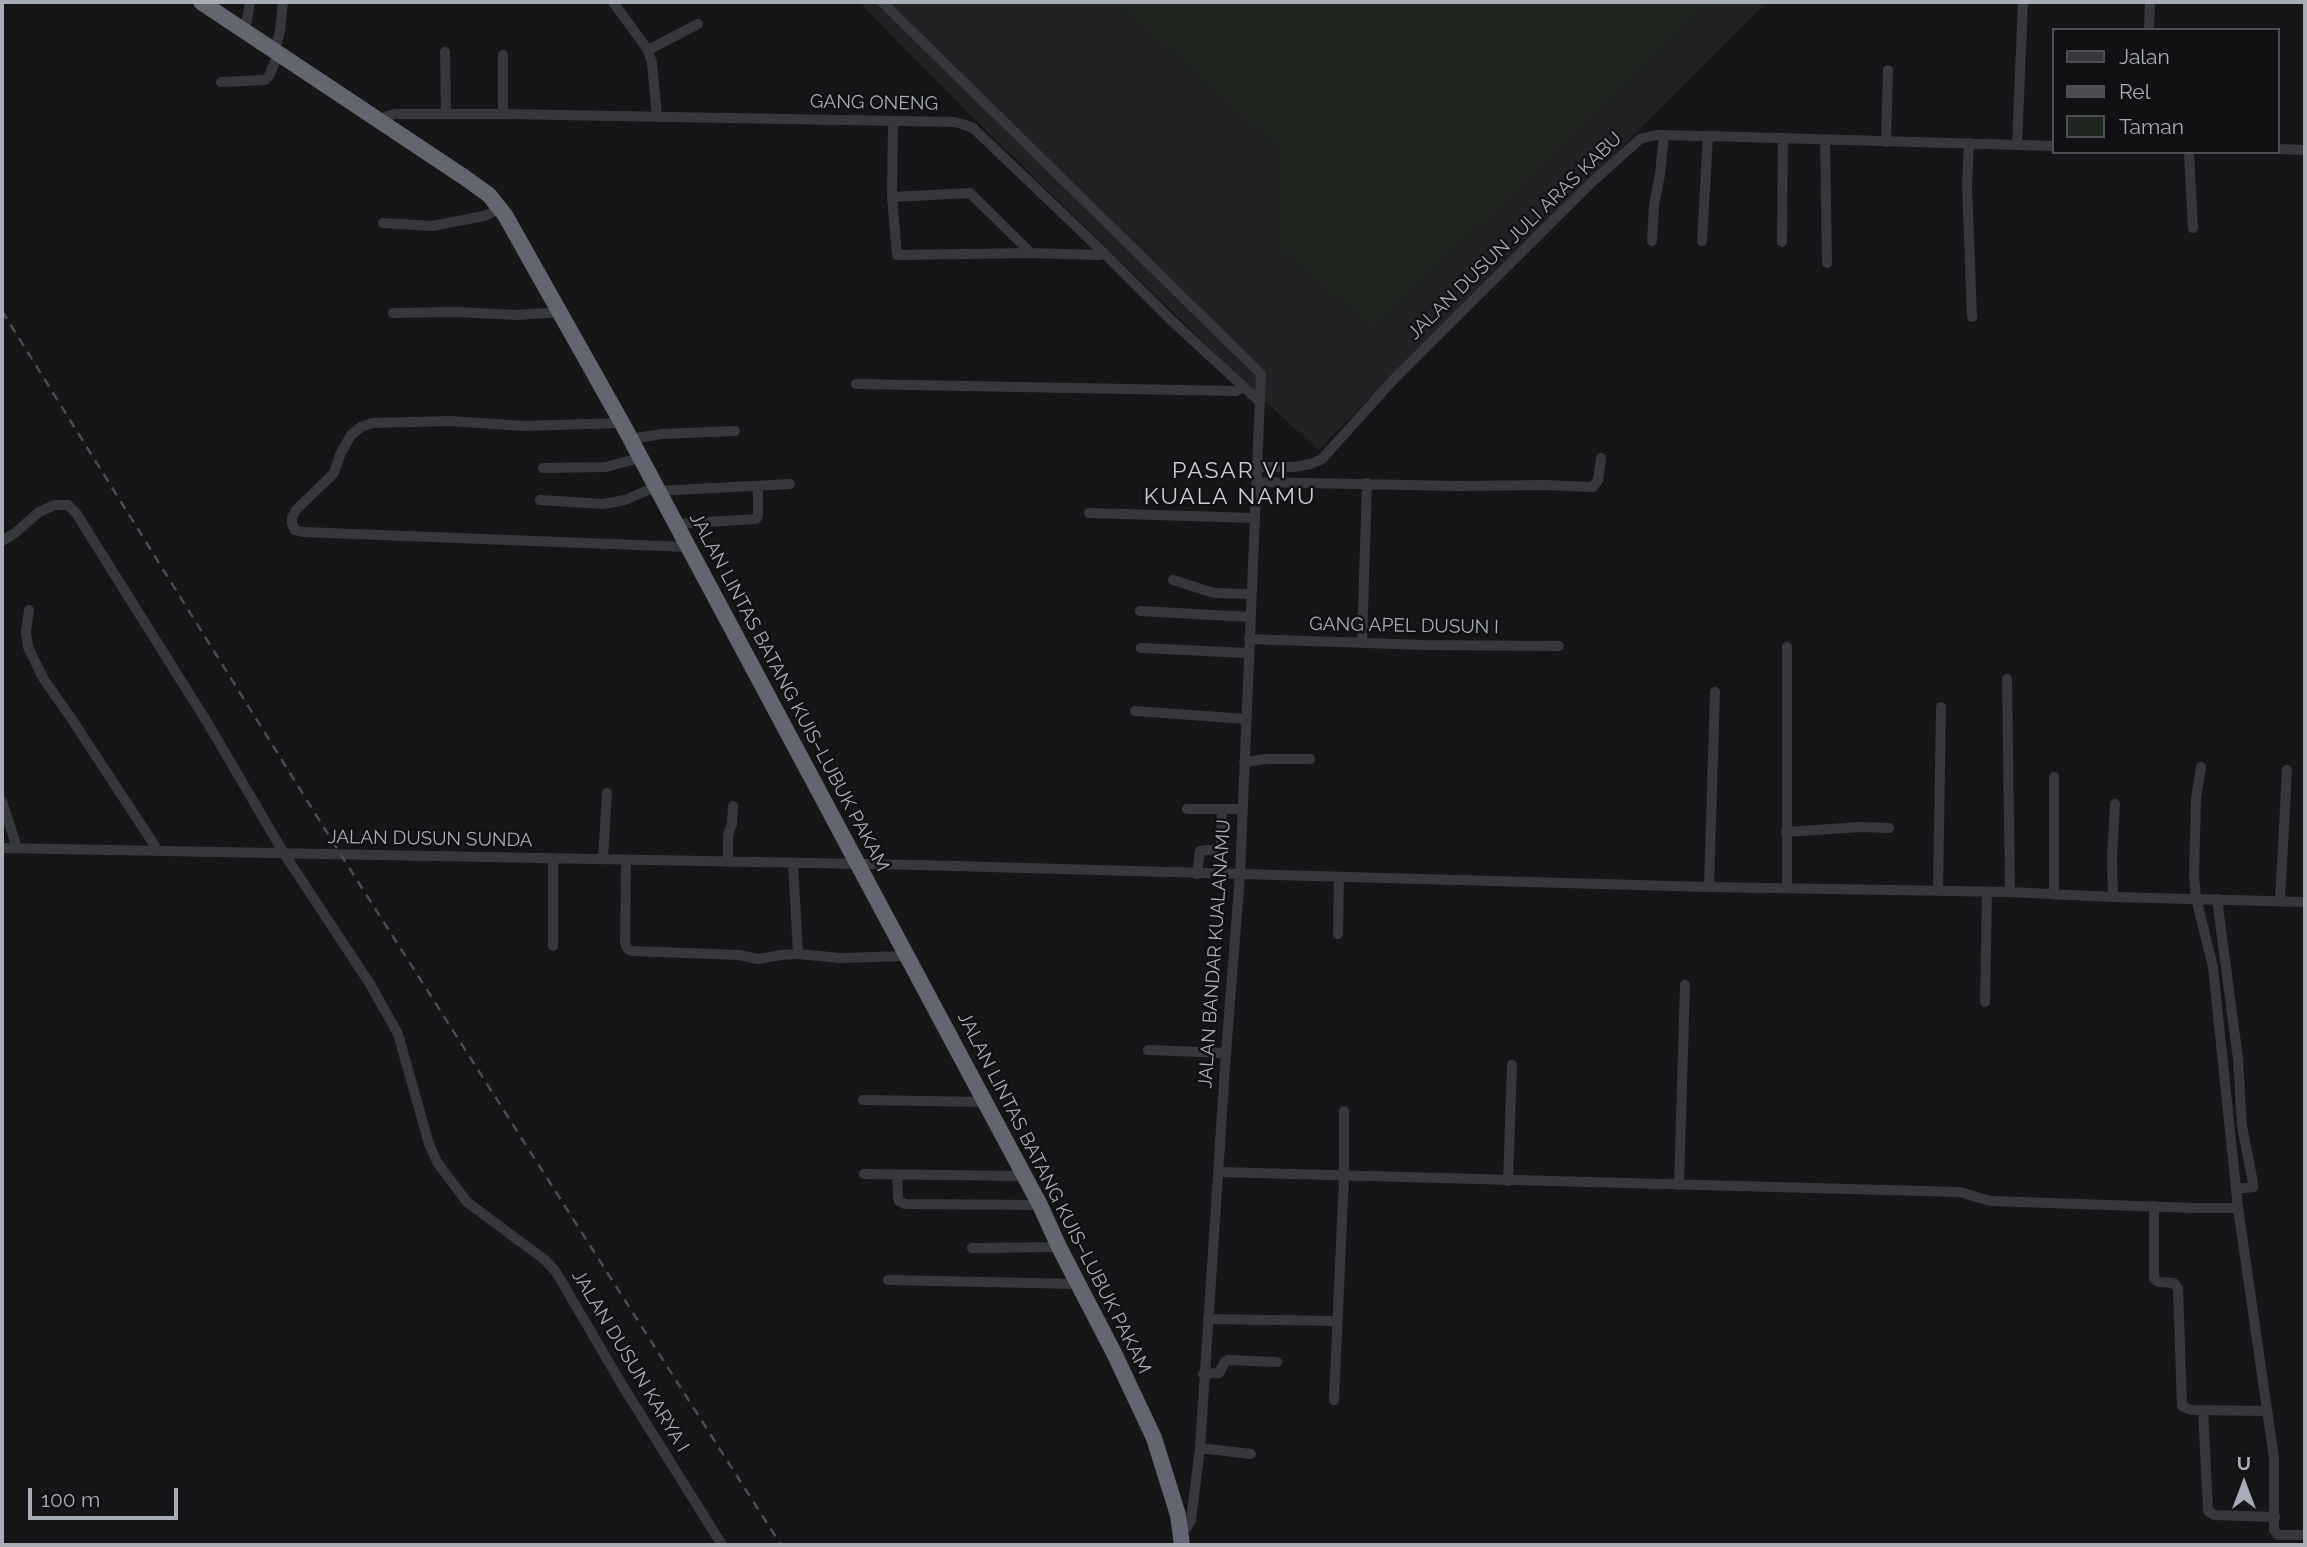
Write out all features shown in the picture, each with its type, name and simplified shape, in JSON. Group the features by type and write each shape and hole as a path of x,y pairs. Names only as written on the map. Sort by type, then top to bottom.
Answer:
{"highway":[{"name":"JALAN LINTAS BATANG KUIS–LUBUK PAKAM","path":"201,2 489,195 525,246 1040,1205 1149,1426 1169,1484 1182,1538"}],"street":[{"path":"246,32 250,2"},
{"path":"221,82 265,80 269,76 277,51 284,2"},
{"path":"614,2 648,50 652,63 657,117"},
{"name":"JALAN BANDAR KUALANAMU","path":"881,2 1261,374 1240,875 1203,1374 1200,1448 1191,1520 1182,1538"},
{"path":"2017,145 2024,2"},
{"path":"2149,28 2150,2"},
{"path":"648,50 698,24"},
{"path":"444,52 446,114"},
{"path":"503,55 503,114"},
{"path":"1886,142 1888,70"},
{"name":"GANG ONENG","path":"380,121 396,114 503,114 955,122 973,128 1172,321 1259,401"},
{"path":"893,121 892,197 897,255 1104,253"},
{"path":"1652,241 1664,135"},
{"name":"JALAN DUSUN JULI ARAS KABU","path":"1257,467 1293,467 1322,459 1395,378 1599,176 1640,139 1664,135 2052,146"},
{"path":"1702,242 1708,136"},
{"path":"1782,242 1783,138"},
{"path":"1825,140 1828,263"},
{"path":"1969,143 1967,186 1972,317"},
{"path":"2279,149 2305,150"},
{"path":"2189,154 2193,228"},
{"path":"892,197 970,193 1031,253"},
{"path":"383,223 432,226 484,216 500,209"},
{"path":"393,313 516,315 561,312"},
{"path":"856,384 1236,391 1243,387"},
{"path":"622,423 524,426 450,421 372,423 351,435 334,473 296,510 292,524 295,530 303,532 688,547"},
{"path":"629,439 662,434 734,431"},
{"path":"543,468 606,467 640,458"},
{"path":"1256,482 1593,487 1598,480 1601,458"},
{"path":"1292,482 1293,467"},
{"path":"1362,643 1367,483"},
{"path":"540,500 603,504 625,500 656,489 790,484"},
{"path":"676,524 756,519 758,486"},
{"name":"JALAN DUSUN KARYA I","path":"2,541 38,512 68,505 76,513 207,722 285,855 370,984 398,1034 429,1144 437,1162 467,1202 545,1260 556,1272 624,1388 722,1545"},
{"path":"1089,513 1255,518"},
{"path":"1172,580 1214,593 1251,594"},
{"path":"29,610 26,632 28,647 43,678 157,849"},
{"path":"1139,611 1250,617"},
{"name":"GANG APEL DUSUN I","path":"1249,639 1559,646"},
{"path":"1787,646 1787,888"},
{"path":"1140,648 1248,653"},
{"path":"2007,678 2010,892"},
{"path":"1709,887 1715,692"},
{"path":"1938,891 1941,707"},
{"path":"1135,711 1246,719"},
{"path":"1244,762 1310,759"},
{"path":"2201,767 2194,837 2196,898 2213,967 2241,1189 2238,1208 2274,1458 2274,1530 2278,1535 2305,1535"},
{"path":"2280,902 2287,770"},
{"path":"2054,777 2054,895"},
{"path":"603,859 607,793"},
{"path":"2,801 17,848"},
{"path":"2113,897 2112,838 2115,804"},
{"path":"727,862 733,806"},
{"path":"1187,809 1243,809"},
{"path":"1197,874 1200,851 1221,847 1222,809"},
{"path":"1786,832 1860,827 1889,828"},
{"path":"1222,832 1242,832"},
{"name":"JALAN DUSUN SUNDA","path":"2,848 603,859 2010,892 2305,902"},
{"path":"553,858 553,946"},
{"path":"626,860 625,943 628,950 739,955 758,959 798,954 840,958 906,956"},
{"path":"793,864 798,954"},
{"path":"1338,934 1339,877"},
{"path":"1985,1002 1987,892"},
{"path":"2217,899 2237,1046 2242,1126 2253,1183 2253,1187 2241,1189"},
{"path":"1679,1185 1685,985"},
{"path":"1148,1050 1226,1053"},
{"path":"1508,1181 1512,1065"},
{"path":"863,1100 986,1102"},
{"path":"1334,1400 1344,1176 1344,1111"},
{"path":"1219,1172 1960,1192 1990,1201 2238,1208"},
{"path":"864,1174 1024,1176"},
{"path":"897,1175 899,1201 905,1203 1040,1205"},
{"path":"2154,1206 2154,1279 2174,1283 2178,1289 2182,1406 2185,1409 2266,1411"},
{"path":"972,1248 1059,1247"},
{"path":"888,1280 1079,1284"},
{"path":"1208,1319 1337,1321"},
{"path":"1203,1374 1219,1373 1228,1360 1277,1362"},
{"path":"2203,1410 2208,1511 2214,1515 2275,1517"},
{"path":"1200,1448 1251,1454"}],"shaded area":[{"path":"859,2 1767,2 1318,450 968,113"}],"green space":[{"path":"1118,2 1706,2 1374,328 1278,247 1279,149"}],"railway":[{"path":"2,311 341,855 781,1545"}],"district":[{"name":"PASAR VI KUALA NAMU","path":"1230,484"}]}
